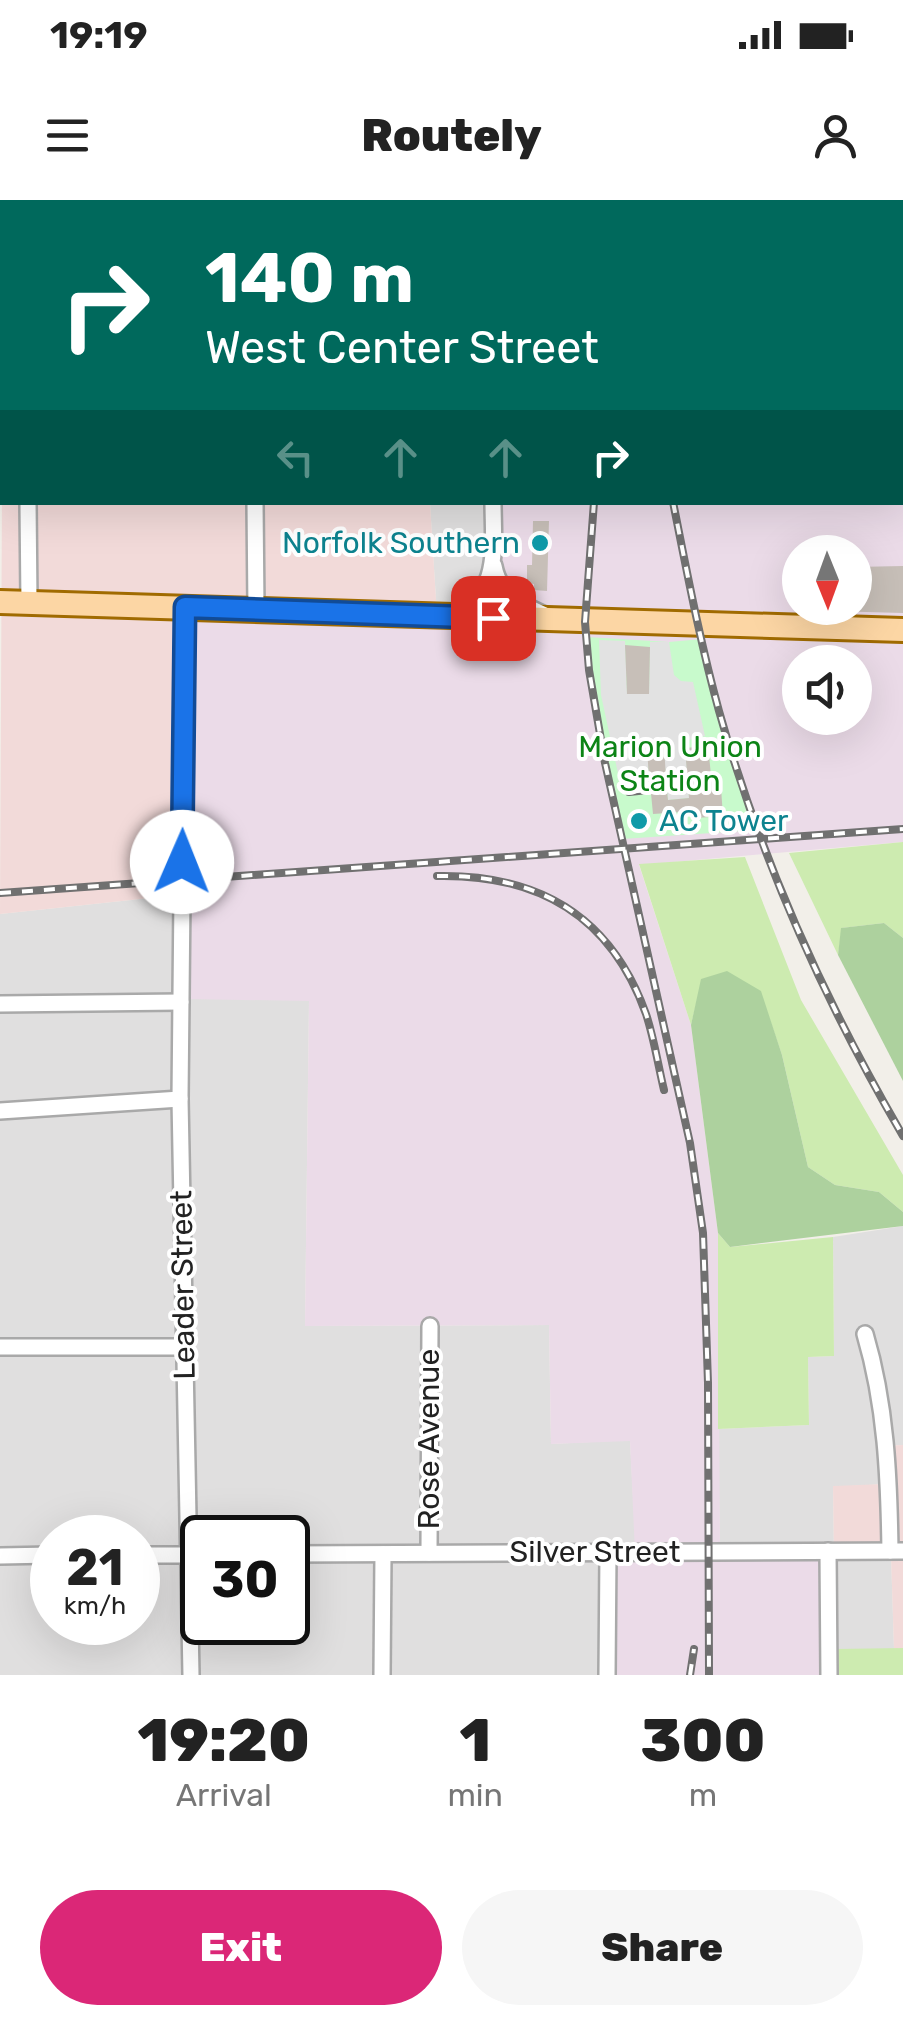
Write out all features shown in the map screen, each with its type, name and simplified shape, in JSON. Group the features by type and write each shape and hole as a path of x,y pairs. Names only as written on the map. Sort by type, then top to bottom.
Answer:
{"main road":[{"path":"0,602 903,630"}],"street":[{"path":"28,505 29,602"},
{"path":"255,505 256,610"},
{"path":"437,616 457,611 482,594 490,580 493,505"},
{"path":"493,562 502,588 514,599 560,622"},
{"path":"182,862 185,607"},
{"name":"Leader Street","path":"182,895 184,1347 194,1515"},
{"path":"0,1004 181,1002"},
{"path":"0,1111 180,1098"},
{"name":"Rose Avenue","path":"429,1553 430,1326"},
{"path":"865,1334 880,1396 896,1551"},
{"path":"0,1347 184,1347"},
{"path":"828,1551 828,1675"},
{"name":"Silver Street","path":"310,1554 896,1551"},
{"path":"607,1675 608,1552"},
{"path":"382,1675 383,1554"},
{"path":"0,1556 30,1555"},
{"name":"Leader Street","path":"192,1675 193,1645"}],"shaded area":[{"path":"2,505 430,505 437,616 187,894 0,914"},
{"path":"430,505 494,505 493,618 437,616"},
{"path":"494,505 903,505 903,842 639,865 691,1025 718,1233 720,1552 821,1554 836,1675 600,1675 600,1556 635,1553 630,1441 551,1444 549,1325 305,1326 309,1001 187,999 185,607 493,618"},
{"path":"599,640 625,641 627,694 649,694 650,642 669,642 674,675 681,681 693,682 705,736 685,741 689,798 668,800 663,745 647,747 649,776 619,778 601,695"},
{"path":"187,894 309,1001 305,1326 549,1325 551,1444 630,1440 636,1553 600,1675 0,1675 0,914"},
{"path":"903,1226 903,1445 884,1446 886,1484 833,1487 834,1554 891,1554 894,1649 827,1649 720,1552 718,1429 809,1425 808,1357 834,1356 833,1237"},
{"path":"903,1445 903,1648 894,1649 891,1555 834,1555 833,1486 885,1484 884,1446"}],"green space":[{"name":"Marion Union Station","path":"587,637 669,642 702,639 719,711 757,830 622,839 595,710"},
{"path":"903,842 903,938 884,923 842,928 838,955 789,853"},
{"path":"745,857 801,1000 903,1175 903,1212 879,1192 835,1185 808,1167 782,1055 760,991 702,979 691,1025 639,864"},
{"path":"884,923 903,938 903,1081 838,955 841,928"},
{"path":"727,971 761,991 782,1055 808,1167 835,1185 879,1192 903,1212 903,1226 730,1247 718,1233 691,1025 701,979"},
{"path":"718,1233 730,1247 833,1237 834,1356 808,1357 809,1425 718,1429"},
{"path":"903,1648 903,1675 836,1675 835,1649"}],"building":[{"name":"Norfolk Southern","path":"533,521 549,521 547,591 534,590 534,584 527,583 527,565 532,565"},
{"path":"903,566 903,613 872,612 872,567"},
{"path":"625,645 650,647 649,694 627,694"},
{"name":"Marion Union Station","path":"664,745 666,778 649,779 647,746"},
{"name":"Marion Union Station","path":"708,746 711,775 720,774 723,816 696,818 696,811 653,814 650,783 666,782 668,800 689,798 685,748"}],"tunnel":[{"path":"182,862 182,895"}],"railway":[{"path":"594,505 585,622 589,670 605,763 690,1143 703,1233 709,1675"},
{"path":"674,505 712,685 754,821 822,982 903,1136"},
{"path":"629,792 648,790"},
{"path":"0,893 903,829"},
{"path":"437,876 474,877 539,893 591,927 613,951 631,980 649,1023 664,1090"},
{"path":"690,1675 694,1649"}],"place":[{"name":"Norfolk Southern","path":"540,543"},
{"name":"AC Tower","path":"639,821"}],"route":[{"path":"182,862 185,607 493,618"}]}
